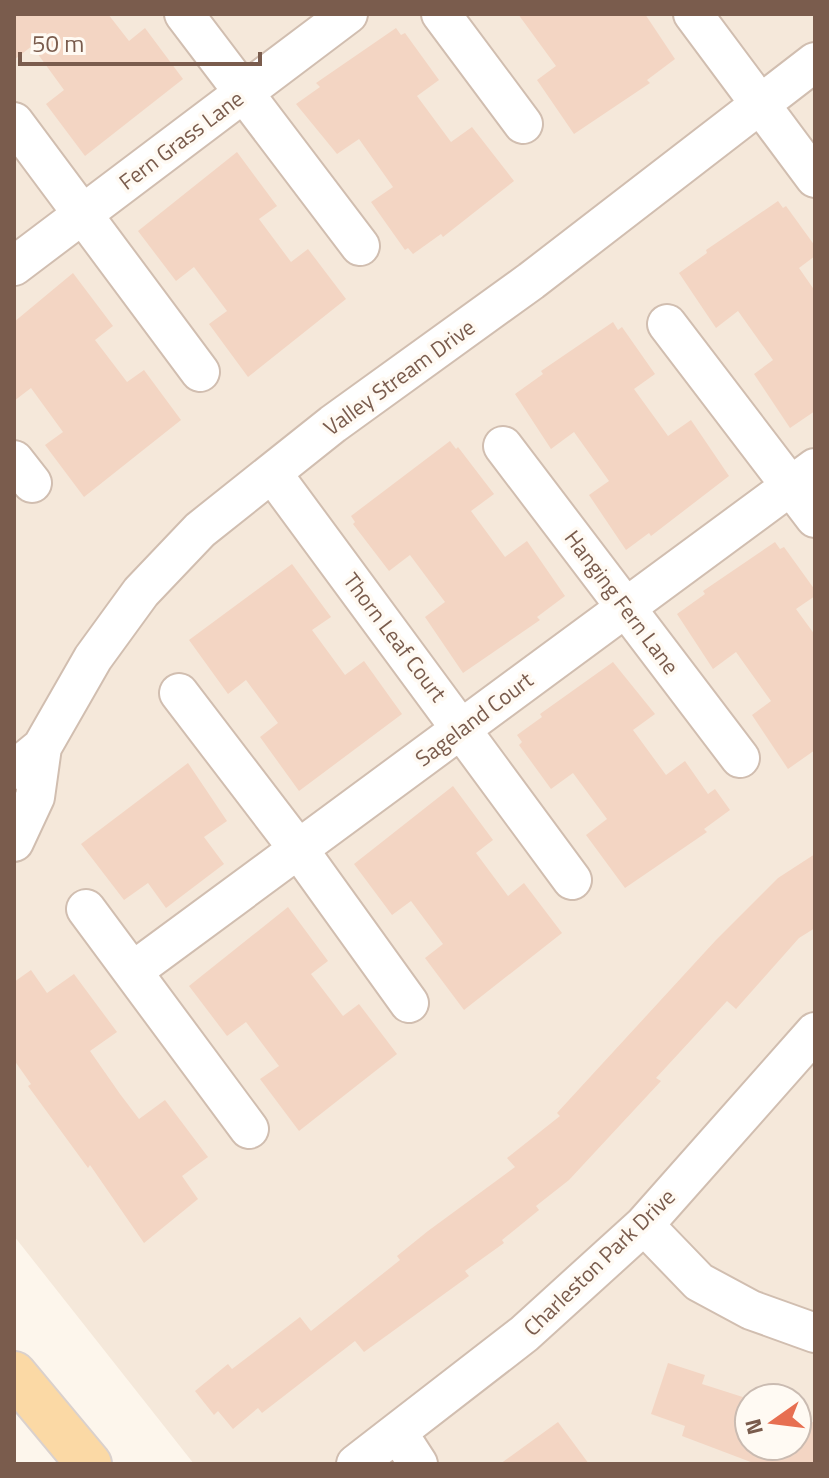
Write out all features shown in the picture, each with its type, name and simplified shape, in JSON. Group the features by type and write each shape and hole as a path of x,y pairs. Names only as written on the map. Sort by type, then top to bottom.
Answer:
{"main road":[{"path":"14,1374 89,1464"}],"street":[{"path":"184,14 360,246"},
{"name":"Fern Grass Lane","path":"14,266 348,14"},
{"path":"441,14 523,124"},
{"path":"693,14 815,178"},
{"name":"Valley Stream Drive","path":"14,842 35,797 23,750 141,592 200,530 815,62"},
{"path":"14,122 200,372"},
{"path":"667,324 803,477 815,518"},
{"name":"Hanging Fern Lane","path":"503,446 740,758"},
{"name":"Thorn Leaf Court","path":"272,473 572,880"},
{"name":"Sageland Court","path":"133,971 803,477"},
{"path":"179,693 299,850 409,1003"},
{"path":"86,909 249,1129"},
{"name":"Charleston Park Drive","path":"356,1464 524,1334 644,1225 815,1032"},
{"path":"644,1225 699,1282 751,1310 815,1333"},
{"path":"398,1433 418,1464"}],"shaded area":[{"path":"14,14 815,14 815,1464 194,1464 14,1236"}],"building":[{"path":"14,14 108,14 129,41 145,28 183,79 85,156 46,104 64,90 32,46 14,60"},
{"path":"518,14 645,14 675,59 647,80 650,83 574,134 537,80 556,66"},
{"path":"396,28 401,35 405,33 439,80 417,96 451,142 472,127 514,181 443,237 441,234 413,254 408,248 405,250 371,202 393,187 359,139 337,154 296,104 320,87 316,83"},
{"path":"237,152 277,206 259,219 291,262 308,249 346,299 248,377 209,324 227,311 194,267 176,281 138,231"},
{"path":"778,201 783,208 786,206 815,246 815,256 799,268 815,291 815,411 790,428 754,374 773,360 738,311 716,328 679,273 707,253 706,250"},
{"path":"73,273 113,326 95,340 127,382 144,370 181,420 84,497 45,445 63,432 31,388 14,401 14,322"},
{"path":"613,322 618,330 622,327 655,374 634,389 668,436 691,420 729,476 651,536 649,533 626,550 589,495 609,481 574,432 551,449 515,394 543,374 541,371"},
{"path":"450,441 494,494 471,511 505,557 527,541 565,596 537,617 540,620 463,673 425,617 445,602 410,555 389,571 353,524 355,522 351,516"},
{"path":"775,542 780,549 784,547 815,590 815,596 796,609 815,635 815,750 788,769 752,715 771,701 736,652 713,669 677,614 705,594 703,591"},
{"path":"292,564 331,617 312,630 345,675 364,661 402,714 299,791 260,737 278,723 246,680 228,694 189,640"},
{"path":"613,662 655,714 633,730 666,775 685,761 708,794 715,789 730,810 704,829 707,832 625,888 586,835 607,819 573,773 551,789 519,745 522,742 517,735 542,717 540,714"},
{"path":"188,763 227,821 204,837 224,864 166,908 148,883 124,900 81,844"},
{"path":"453,786 493,840 476,853 508,896 524,883 562,933 464,1010 425,958 443,944 411,901 392,915 354,864"},
{"path":"815,854 815,928 799,938 736,1009 727,1001 656,1078 661,1081 569,1180 536,1206 539,1210 502,1240 504,1243 465,1271 469,1276 364,1352 355,1341 262,1413 258,1408 233,1429 218,1411 214,1415 195,1391 228,1364 232,1369 300,1317 311,1331 400,1260 397,1256 428,1231 515,1167 507,1158 560,1116 557,1113 716,940 778,878"},
{"path":"288,907 328,961 311,974 343,1016 359,1004 397,1054 299,1131 260,1079 279,1066 246,1022 227,1036 189,986"},
{"path":"31,970 47,993 74,974 117,1032 90,1051 120,1094 139,1119 165,1100 208,1157 182,1176 198,1199 144,1243 90,1165 88,1168 28,1086 31,1084 14,1060 14,982"},
{"path":"668,1363 705,1375 702,1384 733,1394 733,1455 682,1436 685,1426 651,1414"},
{"path":"558,1422 589,1464 500,1464"},
{"path":"815,1423 815,1464 751,1462 813,1462"}]}
